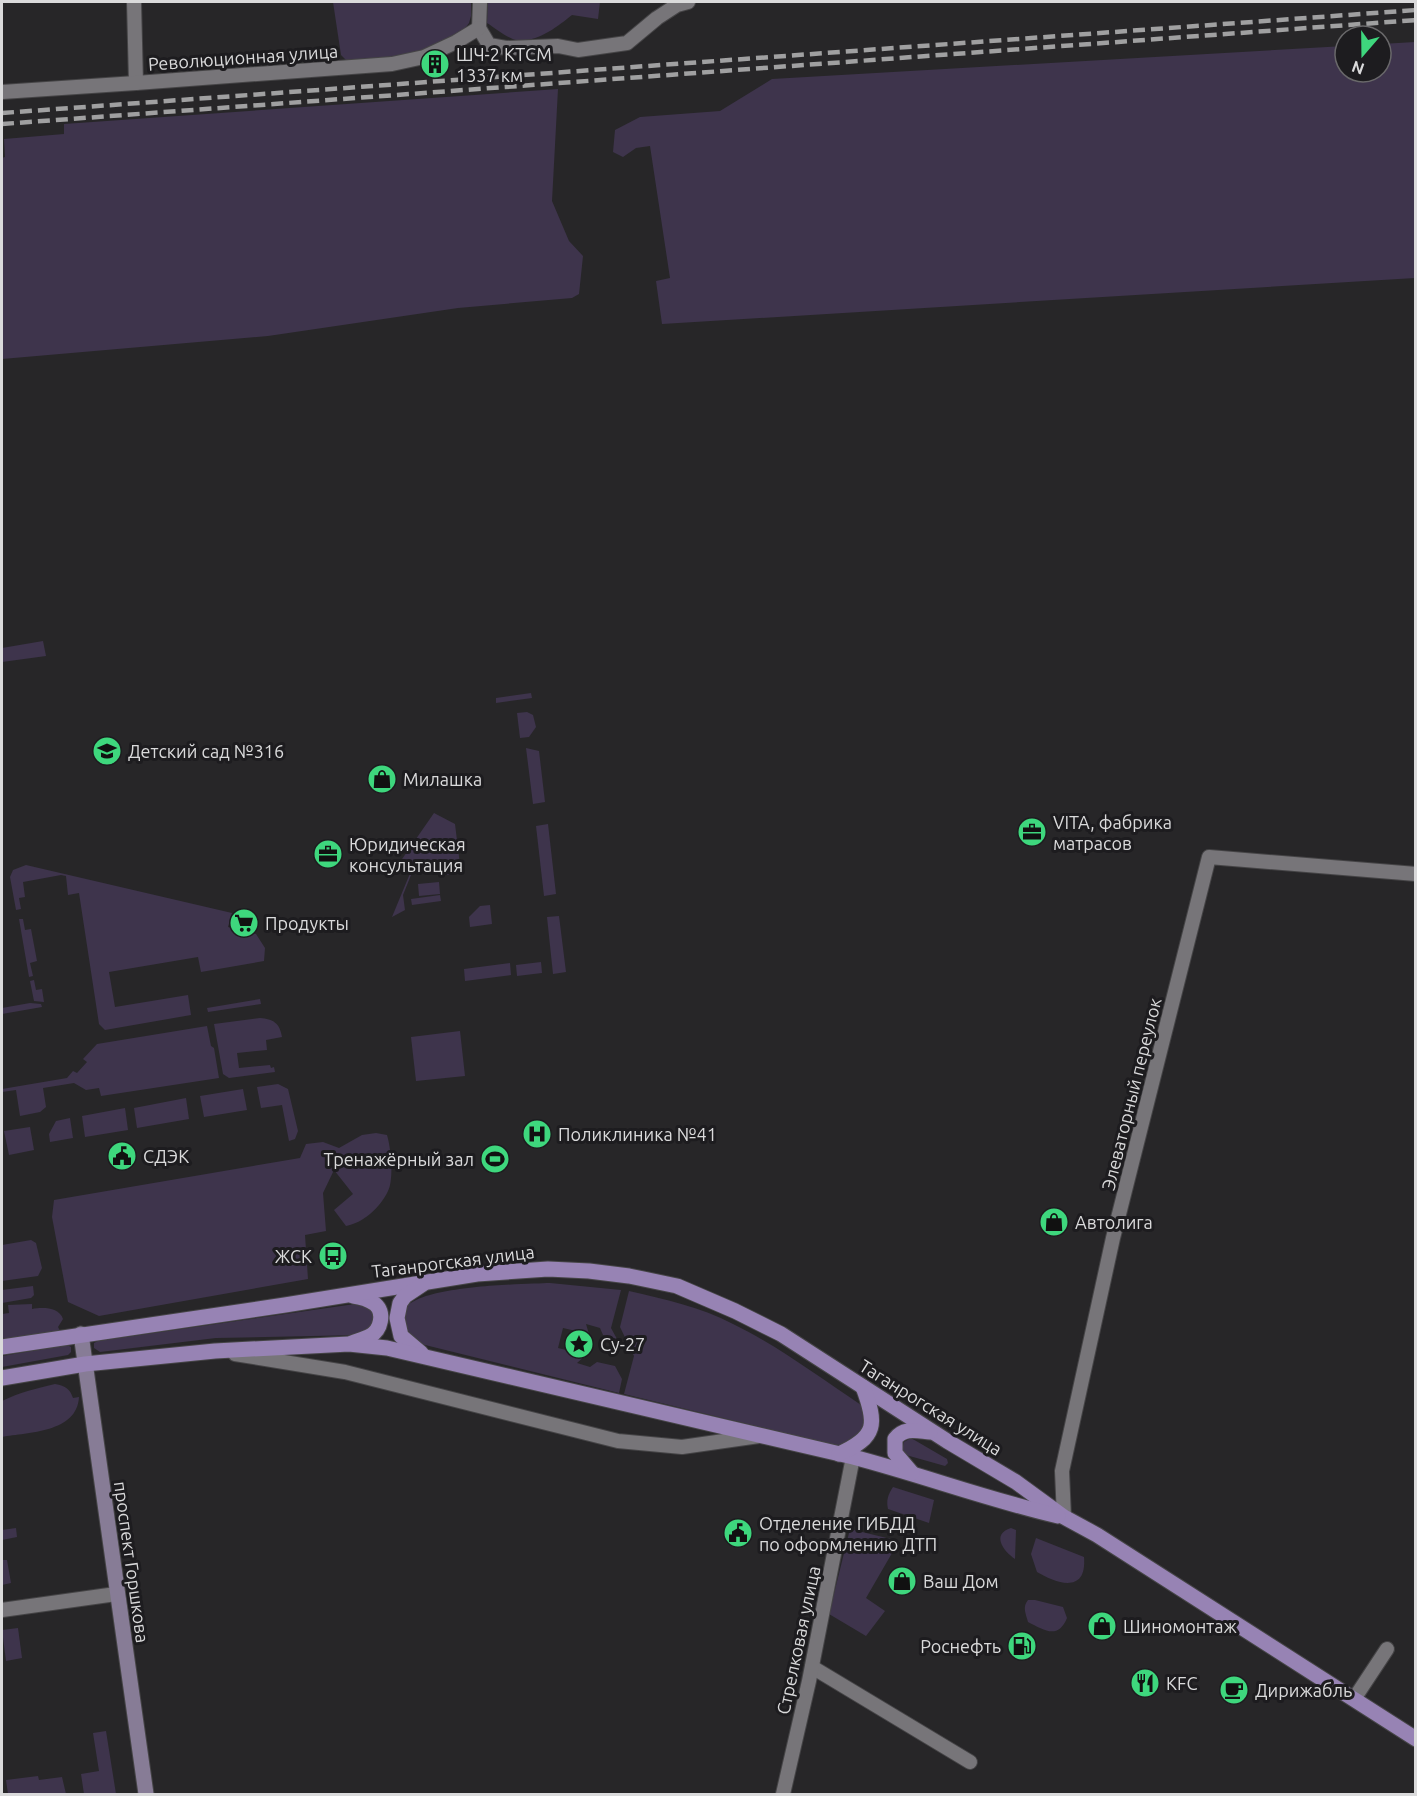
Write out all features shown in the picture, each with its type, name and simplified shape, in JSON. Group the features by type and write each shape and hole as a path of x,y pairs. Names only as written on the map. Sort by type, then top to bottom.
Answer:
{"main road":[{"name":"Таганрогская улица","path":"2,1347 477,1274 548,1269 589,1271 677,1286 781,1334 933,1432 1016,1482 1064,1517 1097,1535 1416,1739"},
{"path":"425,1282 405,1296 400,1303 397,1318 401,1336 425,1357"},
{"path":"346,1295 372,1302 381,1315 375,1332 349,1344"},
{"name":"Таганрогская улица","path":"2,1378 86,1364 215,1351 349,1344 387,1348 846,1455 1009,1504 1064,1517"},
{"path":"846,1455 857,1446 869,1430 872,1418 871,1407 863,1387"},
{"path":"912,1473 895,1454 895,1438 899,1433 909,1430 933,1432"}],"street":[{"path":"134,2 136,84"},
{"path":"480,2 479,28 489,45 506,48 558,46 578,50 627,43 657,18 677,5 688,2"},
{"name":"Революционная улица","path":"2,92 136,84 392,63 423,57 456,42 479,28"},
{"name":"Элеваторный переулок","path":"1064,1517 1062,1471 1113,1238 1209,857 1416,874"},
{"name":"проспект Горшкова","path":"81,1334 146,1794"},
{"path":"215,1351 345,1372 618,1441 681,1447 763,1436"},
{"name":"Стрелковая улица","path":"783,1794 812,1667 846,1455"},
{"path":"2,1610 116,1594"},
{"path":"1354,1699 1387,1648"},
{"path":"812,1667 970,1762"}],"shaded area":[{"path":"333,2 471,2 471,16 462,32 424,57 349,63 341,55"},
{"path":"488,2 600,2 598,19 572,15 539,37 516,40 487,23"},
{"path":"1415,42 1415,278 662,324 656,281 670,278 650,146 636,148 623,157 613,152 615,130 640,117 720,111 772,79 1333,47 1333,84 1393,84 1393,43"},
{"path":"558,89 552,201 569,241 583,256 579,294 572,298 458,308 268,336 2,359 2,158 5,157 4,139 64,134 64,124"},
{"path":"43,641 46,656 2,662 2,648"},
{"path":"531,693 532,698 496,703 496,698"},
{"path":"527,712 533,715 536,727 529,737 520,738 517,713"},
{"path":"526,748 539,751 545,802 533,804"},
{"path":"434,813 455,824 461,873 447,875 441,870 438,874 415,859 425,867 413,870 403,895 405,910 392,917 411,871 400,862"},
{"path":"548,824 556,894 544,896 536,826"},
{"path":"26,865 232,913 228,927 256,934 265,948 264,961 201,972 198,957 109,972 115,1007 188,995 191,1015 105,1030 99,1024 79,893 68,895 66,876 61,875 23,882 25,897 19,898 21,909 16,910 10,877 13,870"},
{"path":"439,882 440,894 419,896 418,884"},
{"path":"440,895 441,901 412,905 411,899"},
{"path":"490,905 492,924 470,927 469,917 480,906"},
{"path":"559,916 566,972 553,974 547,917"},
{"path":"19,919 23,919 25,930 31,929 37,961 30,963 33,976 29,977"},
{"path":"541,962 542,973 517,976 516,965"},
{"path":"510,963 511,975 465,981 464,969"},
{"path":"34,980 36,990 42,989 44,1002 34,1001 30,981"},
{"path":"260,999 261,1004 208,1012 207,1008"},
{"path":"30,1003 41,1004 42,1007 2,1014 2,1008"},
{"path":"260,1018 269,1019 275,1023 280,1028 282,1037 266,1040 267,1050 237,1053 239,1068 270,1065 271,1068 274,1067 275,1072 229,1078 223,1074 214,1024"},
{"path":"207,1026 211,1046 214,1048 219,1078 101,1096 99,1088 86,1090 74,1083 43,1088 46,1107 40,1112 20,1116 16,1090 2,1092 2,1089 67,1078 73,1071 77,1073 87,1062 83,1059 97,1044"},
{"path":"460,1031 465,1076 416,1081 411,1037"},
{"path":"278,1084 288,1089 298,1131 295,1139 289,1141 282,1105 261,1108 257,1087"},
{"path":"243,1089 247,1110 204,1117 200,1096"},
{"path":"186,1098 189,1119 137,1128 134,1108"},
{"path":"125,1108 128,1130 85,1137 82,1116"},
{"path":"70,1118 73,1138 50,1142 49,1134 56,1121"},
{"path":"30,1127 34,1150 9,1155 4,1131"},
{"path":"376,1133 387,1135 391,1155 388,1191 370,1214 359,1222 346,1226 334,1210 353,1194 334,1170 323,1193 326,1231 305,1235 308,1279 99,1316 68,1302 52,1217 54,1200 300,1158 306,1144 323,1142 339,1148 362,1135"},
{"path":"31,1240 36,1243 42,1268 38,1276 2,1281 2,1245"},
{"path":"550,1283 621,1290 611,1328 617,1339 603,1335 600,1328 586,1324 589,1334 563,1328 558,1348 586,1355 577,1363 590,1367 597,1362 615,1366 622,1379 619,1393 413,1342 405,1334 404,1311 412,1302 427,1296 495,1285"},
{"path":"33,1286 34,1295 31,1298 2,1303 2,1290"},
{"path":"629,1291 708,1313 766,1342 861,1405 865,1418 864,1427 849,1446 834,1445 624,1394 634,1356 620,1327"},
{"path":"362,1303 374,1309 375,1327 359,1335 216,1338 100,1352 94,1348 94,1343 98,1341"},
{"path":"32,1304 32,1309 46,1308 58,1312 63,1319 58,1327 60,1331 54,1335 10,1342 2,1337 2,1314 9,1313 8,1305"},
{"path":"67,1345 71,1347 68,1355 2,1367 2,1356"},
{"path":"55,1384 67,1388 73,1398 79,1397 76,1409 70,1418 49,1429 2,1437 2,1401 21,1393"},
{"path":"911,1438 947,1459 948,1463 945,1466 906,1455 902,1450 904,1442"},
{"path":"893,1487 934,1500 929,1523 888,1509 888,1498"},
{"path":"16,1528 17,1537 2,1540 2,1530"},
{"path":"1011,1528 1016,1530 1015,1559 1006,1552 1000,1538 1005,1531"},
{"path":"850,1529 899,1541 866,1598 885,1611 866,1636 829,1614"},
{"path":"1036,1538 1084,1557 1081,1577 1069,1583 1053,1580 1037,1572 1031,1554"},
{"path":"2,1560 7,1560 11,1583 2,1585"},
{"path":"1028,1600 1063,1607 1067,1618 1063,1625 1055,1631 1050,1631 1028,1622 1025,1608"},
{"path":"18,1628 22,1658 6,1661 2,1630"},
{"path":"106,1731 116,1794 84,1794 81,1774 99,1771 93,1733"},
{"path":"38,1776 39,1780 62,1777 66,1794 8,1794 6,1780"}],"railway":[{"path":"2,113 1416,10"},
{"path":"2,124 1416,20"}],"place":[{"name":"ШЧ-2 КТСМ 1337 км","path":"435,64"},
{"name":"Детский сад №316","path":"107,751"},
{"name":"Милашка","path":"382,779"},
{"name":"VITA, фабрика матрасов","path":"1032,832"},
{"name":"Юридическая консультация","path":"328,854"},
{"name":"Продукты","path":"244,923"},
{"name":"Поликлиника №41","path":"537,1134"},
{"name":"СДЭК","path":"122,1156"},
{"name":"Тренажёрный зал","path":"495,1159"},
{"name":"Автолига","path":"1054,1222"},
{"name":"ЖСК","path":"333,1256"},
{"name":"Су-27","path":"579,1344"},
{"name":"Отделение ГИБДД по оформлению ДТП","path":"738,1533"},
{"name":"Ваш Дом","path":"902,1581"},
{"name":"Шиномонтаж","path":"1102,1626"},
{"name":"Роснефть","path":"1022,1646"},
{"name":"KFC","path":"1145,1683"},
{"name":"Дирижабль","path":"1234,1690"}]}
